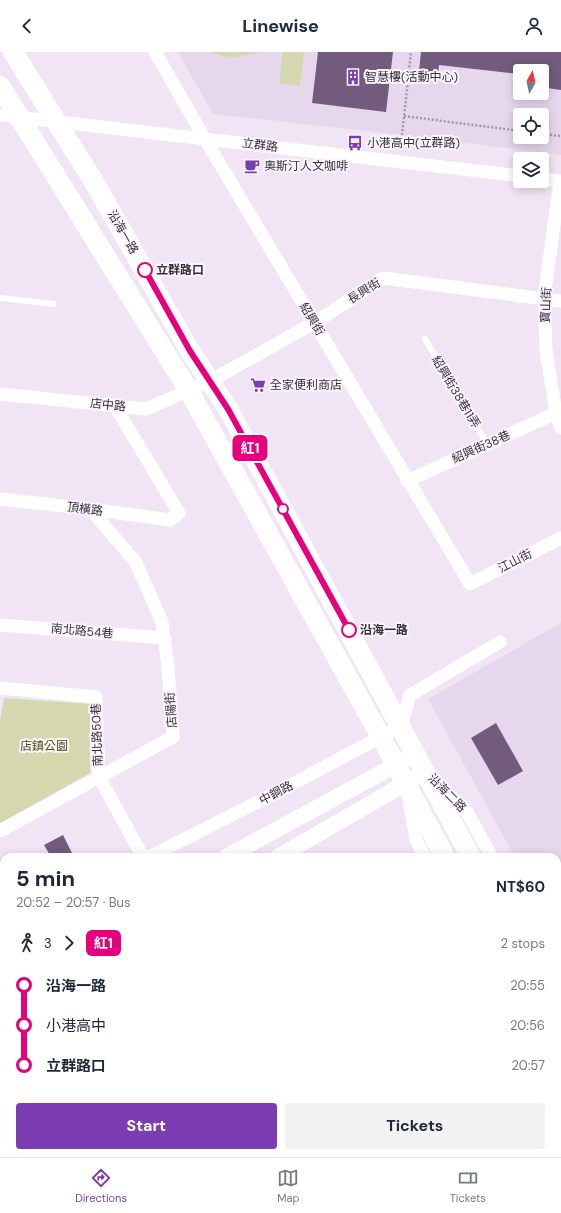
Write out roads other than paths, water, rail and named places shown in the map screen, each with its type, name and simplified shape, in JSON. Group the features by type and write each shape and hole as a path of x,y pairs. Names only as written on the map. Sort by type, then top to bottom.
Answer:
{"main road":[{"name":"沿海一路","path":"13,52 94,182 190,351 228,409 425,772"},
{"path":"0,86 10,116 189,391 406,784"},
{"name":"沿海二路","path":"425,772 469,853"},
{"name":"沿海二路","path":"406,784 444,853"}],"street":[{"name":"紹興街","path":"155,52 407,481 470,584"},
{"name":"立群路","path":"10,116 513,175"},
{"path":"549,179 561,181"},
{"name":"寶山街","path":"561,181 544,298 546,351 561,428"},
{"name":"長興街","path":"210,381 314,323 383,278 561,300"},
{"name":"店中路","path":"0,394 146,409 210,381"},
{"name":"頂橫路","path":"0,499 170,520 179,513 115,406"},
{"name":"紹興街38巷","path":"407,481 558,413"},
{"name":"店陽街","path":"0,831 173,737 168,667 162,622 135,561 90,509"},
{"name":"江山街","path":"470,584 561,538"},
{"name":"南北路54巷","path":"0,625 164,638"},
{"path":"401,726 410,695 500,642"},
{"name":"南北路50巷","path":"0,688 96,697 99,777 141,853"},
{"name":"中鋼路","path":"157,853 270,796 401,726"},
{"path":"233,853 416,754"},
{"path":"285,853 425,772"},
{"name":"沿海二路","path":"425,772 467,812 490,853"},
{"path":"406,784 416,840 423,853"}],"lane":[{"path":"0,298 54,304"},
{"name":"紹興街38巷11弄","path":"426,339 487,444"}],"place":[{"name":"智慧樓(活動中心)","path":"353,77"},
{"name":"小港高中(立群路)","path":"355,143"},
{"name":"奧斯汀人文咖啡","path":"252,166"},
{"name":"立群路口","path":"145,270"},
{"name":"全家便利商店","path":"258,385"},
{"name":"沿海一路","path":"349,630"}],"park label":[{"name":"店鎮公園","path":"44,746"}]}
